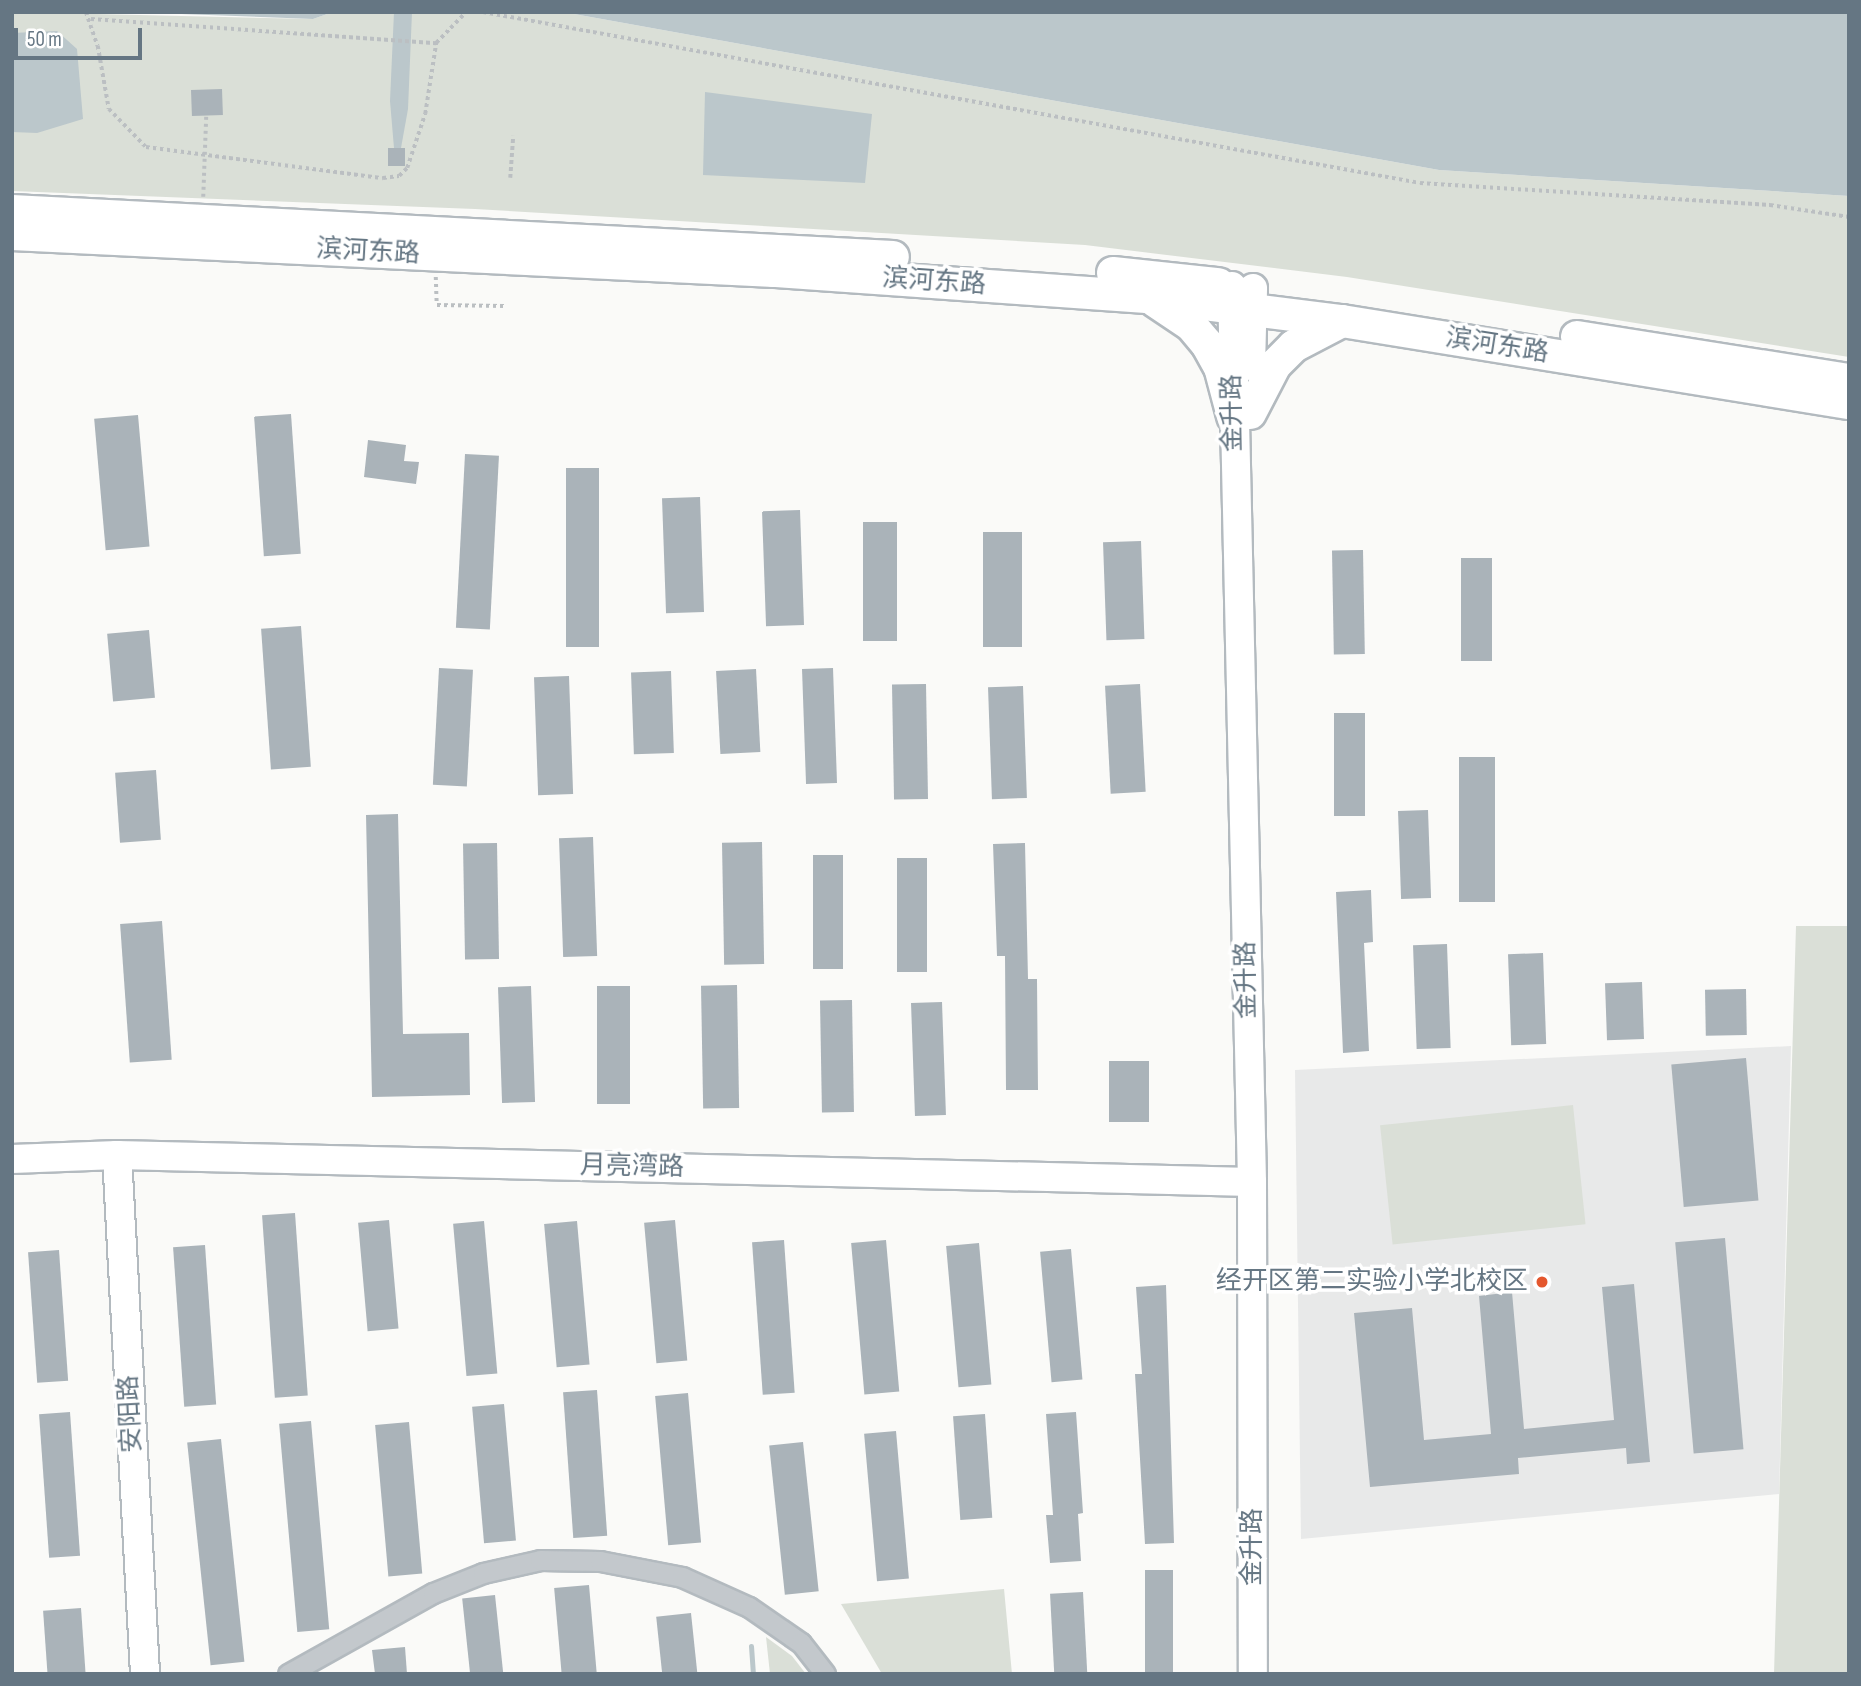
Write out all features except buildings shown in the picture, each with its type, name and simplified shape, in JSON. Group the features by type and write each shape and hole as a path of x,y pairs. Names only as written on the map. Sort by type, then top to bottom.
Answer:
{"main road":[{"name":"滨河东路","path":"12,211 775,249 1160,276 1342,321 1849,403"},
{"name":"滨河东路","path":"12,234 775,271 1148,297 1242,298 1849,380"},
{"path":"1148,297 1171,309 1207,344 1242,414"},
{"name":"金升路","path":"1242,298 1252,1182 1253,1674"},
{"path":"1242,414 1275,365 1294,346 1342,321"},
{"name":"金升路","path":"1242,414 1268,1181 1271,1674"},
{"name":"月亮湾路","path":"12,1159 117,1155 1252,1182"},
{"name":"安阳路","path":"117,1155 145,1674"}],"street":[{"path":"288,1674 433,1593 483,1573 540,1560 600,1561 682,1577 770,1621 802,1643 825,1674"}],"path":[{"path":"86,12 91,19 109,109 118,124 146,148 383,178 399,176 407,168 425,114 436,43 466,12"},
{"path":"483,12 1443,186 1770,205 1849,216"},
{"path":"91,19 436,43"},
{"path":"203,197 206,115"},
{"path":"510,178 513,136"},
{"path":"436,271 437,305 504,306"}],"shaded area":[{"path":"12,12 313,19 333,12 563,12 1439,170 1849,196 1849,357 1347,277 1085,245 475,209 12,191"},
{"path":"127,12 333,12 313,19"},
{"path":"394,12 412,12 408,109 401,148 394,148 390,101"},
{"path":"563,12 1849,12 1849,196 1439,170"},
{"path":"57,31 77,49 83,119 37,133 12,132 12,33"},
{"path":"705,92 872,114 865,183 703,175"},
{"path":"1796,926 1849,926 1849,1674 1774,1674"},
{"name":"经开区第二实验小学北校区","path":"1791,1046 1779,1494 1301,1539 1295,1070"},
{"path":"1573,1105 1586,1224 1393,1245 1380,1125"},
{"path":"1004,1589 1012,1674 882,1674 841,1604"},
{"path":"766,1637 792,1656 806,1674 770,1674"}],"waterway":[{"path":"751,1646 753,1674"}],"place":[{"name":"经开区第二实验小学北校区","path":"1542,1282"}]}
